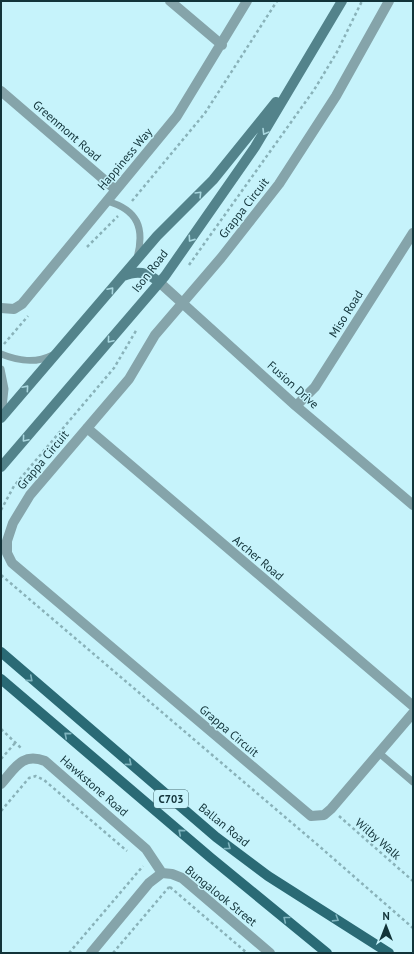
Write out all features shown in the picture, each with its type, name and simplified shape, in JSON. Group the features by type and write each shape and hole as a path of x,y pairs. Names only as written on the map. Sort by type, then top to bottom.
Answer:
{"main road":[{"name":"Ison Road","path":"1,468 159,282 255,147 342,1"},
{"name":"Ison Road","path":"1,417 157,236 213,180 299,74"},
{"path":"123,276 141,272 149,274 159,282"},
{"name":"Ballan Road","path":"1,652 216,837 268,876 390,953"},
{"name":"C703","path":"1,679 211,858 328,953"}],"street":[{"path":"170,1 222,45"},
{"name":"Happiness Way","path":"1,308 14,309 22,304 177,116 222,45 247,1"},
{"name":"Grappa Circuit","path":"389,1 336,96 280,184 148,345 129,379 30,495 13,523 7,541 7,553 12,563 311,816 324,815 331,809 413,713"},
{"name":"Greenmont Road","path":"1,91 116,190"},
{"name":"Miso Road","path":"296,406 315,387 413,233"},
{"name":"Fusion Drive","path":"159,282 296,406 411,499"},
{"name":"Archer Road","path":"87,428 413,706"},
{"path":"1,784 15,767 28,758"},
{"name":"Hawkstone Road","path":"28,758 36,758 52,766 146,849 159,874"},
{"path":"91,953 159,874"},
{"name":"Bungalook Street","path":"159,874 172,874 182,878 270,953"}],"lane":[{"path":"107,201 120,205 126,209 140,226 141,241 135,262"},
{"path":"1,354 11,358 29,361 44,360 56,354"},
{"path":"1,370 5,389 1,417"},
{"path":"379,753 413,782"}],"path":[{"path":"82,252 126,209 205,113 277,1"},
{"path":"1,347 32,311"},
{"path":"1,575 413,928"},
{"path":"1,729 16,742 28,758"},
{"path":"1,759 16,742"},
{"path":"1,811 29,778 36,776 44,780 132,855"},
{"name":"Wilby Walk","path":"331,809 413,881"},
{"path":"138,860 159,874 169,887 247,953"},
{"path":"70,953 144,865"},
{"path":"113,953 169,887"}]}
